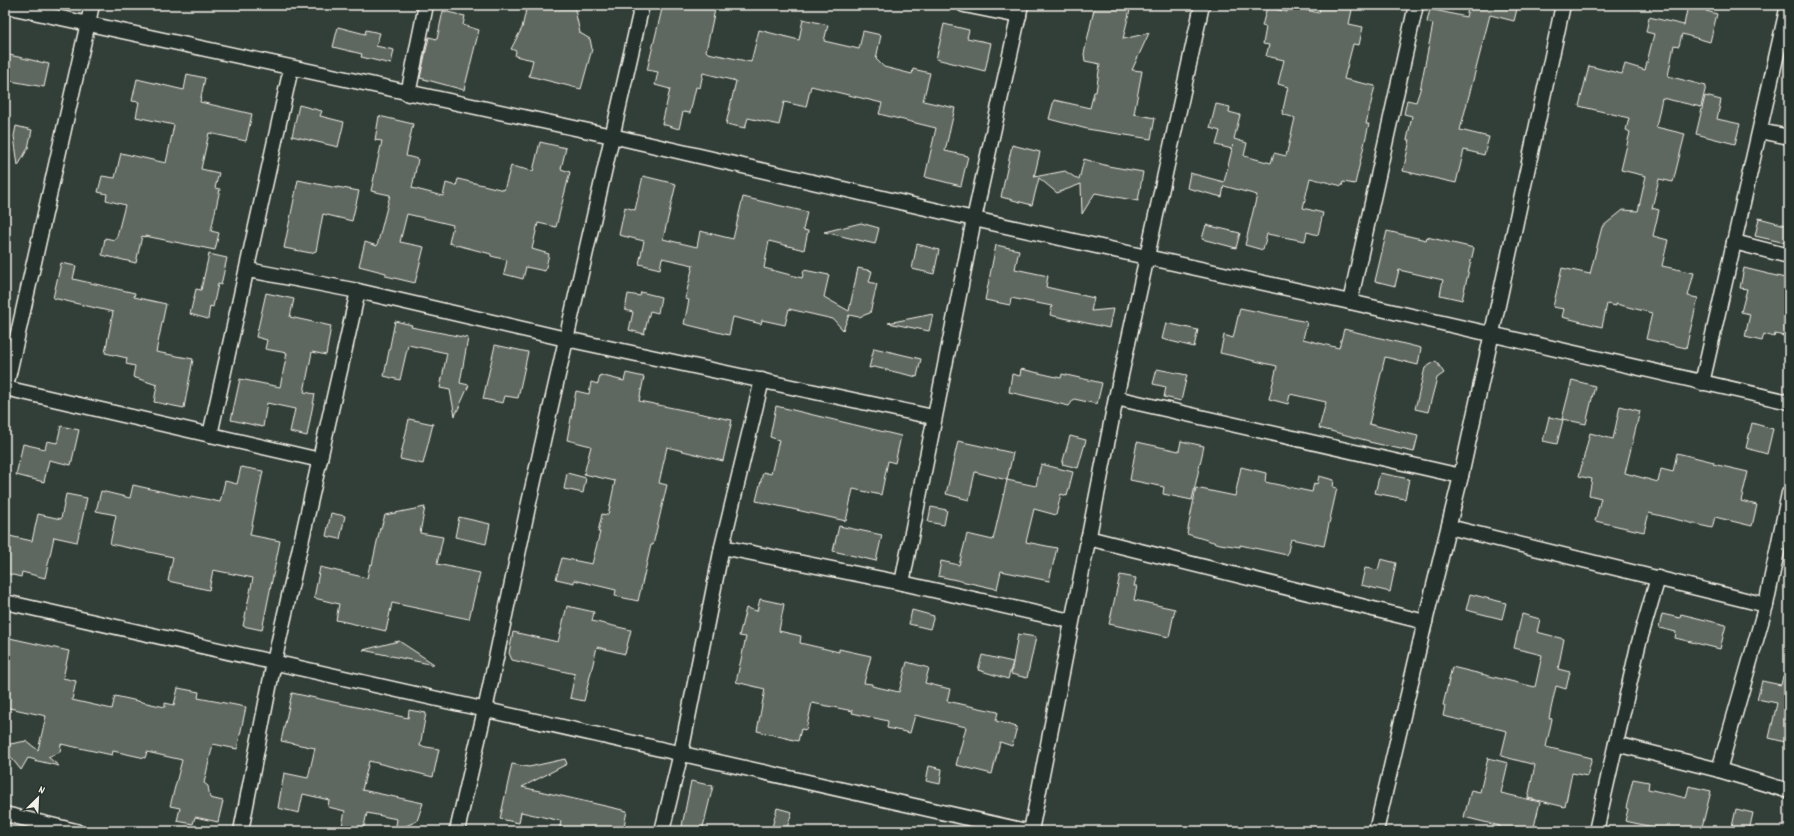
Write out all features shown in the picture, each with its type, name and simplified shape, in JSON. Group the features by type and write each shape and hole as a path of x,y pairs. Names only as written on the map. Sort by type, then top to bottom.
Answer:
{"street":[{"path":"92,5 5,389 320,460"},
{"path":"408,94 426,5"},
{"path":"457,831 642,5"},
{"path":"902,583 974,219 1020,11 964,5"},
{"path":"1031,831 1071,621 1116,398 1202,5"},
{"path":"1350,302 1416,5"},
{"path":"1376,831 1424,622 1461,476 1563,5"},
{"path":"1702,383 1788,5"},
{"path":"5,6 408,94 612,136 1146,258 1350,302 1789,402"},
{"path":"210,435 292,68"},
{"path":"1760,131 1789,137"},
{"path":"1734,242 1789,256"},
{"path":"248,270 358,291 566,339 934,417"},
{"path":"241,831 274,662 358,291"},
{"path":"662,831 681,753 722,547 762,380"},
{"path":"1116,398 1461,476"},
{"path":"1719,770 1766,605 1789,493"},
{"path":"1449,527 1766,605"},
{"path":"1088,538 1424,622"},
{"path":"722,547 902,583 1071,621"},
{"path":"1596,831 1638,646 1658,578"},
{"path":"5,602 1026,831"},
{"path":"1616,744 1719,770 1789,791"},
{"path":"5,814 76,831"}],"building":[{"path":"527,5 574,5 580,33 590,39 592,49 581,89 529,76 533,60 515,56 516,51 511,49 522,28"},
{"path":"663,5 716,5 706,51 708,53 751,62 759,30 799,40 803,19 828,25 824,41 859,49 863,31 881,35 876,59 884,67 912,74 913,69 930,73 923,101 955,108 945,151 968,156 961,186 925,177 936,128 879,114 882,103 811,86 806,107 784,102 779,125 748,118 745,128 726,124 736,81 703,73 700,88 696,87 690,113 683,112 679,129 662,124 670,89 655,85 658,72 647,70"},
{"path":"1095,5 1131,5 1123,39 1149,33 1132,70 1142,71 1134,114 1155,118 1151,139 1087,129 1049,119 1054,100 1090,108 1094,92 1096,92 1100,64 1085,61 1084,54"},
{"path":"1321,5 1353,5 1349,24 1363,27 1359,45 1353,44 1344,79 1375,86 1366,124 1369,124 1355,184 1343,182 1342,186 1310,178 1303,208 1323,213 1318,235 1307,232 1305,241 1267,234 1263,250 1245,245 1257,195 1224,186 1222,197 1187,188 1190,173 1224,182 1233,145 1232,149 1216,145 1220,131 1210,128 1216,104 1230,107 1229,112 1240,115 1234,139 1247,143 1244,156 1271,163 1274,153 1286,156 1295,118 1282,114 1288,87 1278,84 1284,60 1266,56 1269,45 1263,44 1266,27 1262,26 1267,7 1287,12 1289,6 1319,13"},
{"path":"1469,5 1518,5 1514,21 1490,15 1460,130 1489,137 1484,155 1464,150 1456,183 1403,171 1410,140 1407,140 1412,116 1404,114 1407,100 1416,102 1420,90 1433,24 1427,22 1430,9 1466,17"},
{"path":"1688,5 1707,7 1706,11 1717,14 1710,42 1682,34 1679,46 1674,45 1668,76 1706,86 1701,107 1662,98 1656,127 1685,134 1673,182 1659,179 1652,208 1659,210 1653,236 1668,240 1662,266 1694,273 1688,296 1698,298 1686,348 1646,339 1652,313 1616,304 1616,306 1607,304 1602,327 1562,317 1564,309 1553,307 1562,268 1590,274 1602,227 1623,210 1638,211 1646,176 1621,170 1630,132 1626,130 1629,118 1579,106 1589,66 1622,74 1625,64 1645,70 1654,34 1646,32 1649,17 1684,25"},
{"path":"443,11 465,16 463,25 479,30 464,90 420,78 429,37 437,39"},
{"path":"944,24 969,30 967,38 991,43 985,71 936,59"},
{"path":"338,27 365,34 366,30 380,33 376,46 394,50 391,64 361,57 362,54 333,47"},
{"path":"5,54 49,64 44,87 5,80"},
{"path":"187,74 205,78 200,102 252,114 246,141 209,133 201,169 219,173 215,188 220,189 211,231 219,233 215,250 142,236 136,263 102,255 105,238 115,240 117,236 125,205 106,200 107,194 98,192 102,176 115,178 121,153 166,163 174,125 136,117 139,102 132,101 137,79 184,90"},
{"path":"1705,96 1721,100 1717,119 1740,124 1735,144 1696,134"},
{"path":"299,105 322,111 320,116 344,122 338,147 292,136"},
{"path":"379,116 413,124 406,156 418,159 412,188 443,196 446,183 456,186 458,179 504,190 511,166 533,171 540,142 566,148 561,169 570,172 556,227 538,223 532,249 549,254 545,271 526,267 523,279 504,274 507,260 491,256 491,254 449,243 453,225 407,214 400,242 424,247 415,283 386,276 386,273 359,266 365,242 377,246 390,195 371,191 382,141 375,140"},
{"path":"16,126 32,130 28,148 18,166 14,136"},
{"path":"1012,145 1040,152 1034,177 1065,171 1079,180 1084,159 1108,166 1143,172 1138,201 1095,193 1082,214 1081,184 1057,193 1039,178 1032,205 1001,197"},
{"path":"643,176 676,184 663,239 697,247 700,231 733,239 743,197 807,212 803,230 808,231 804,250 769,241 764,268 802,278 804,270 829,275 824,297 849,311 858,268 872,271 869,282 877,284 870,313 859,317 849,315 843,330 833,319 789,309 785,325 762,320 761,324 733,317 729,335 684,324 689,300 685,299 693,265 662,258 660,269 639,264 644,241 619,235 625,207 635,210"},
{"path":"298,180 359,191 352,221 323,214 316,251 311,253 284,248"},
{"path":"1759,218 1789,226 1786,243 1755,236"},
{"path":"861,223 879,228 875,244 824,232"},
{"path":"1206,225 1240,233 1236,248 1202,239"},
{"path":"1387,231 1426,240 1427,237 1474,248 1462,300 1440,295 1443,280 1399,270 1395,286 1375,281"},
{"path":"917,244 939,250 934,274 912,269"},
{"path":"996,245 1019,250 1015,269 1048,276 1046,287 1094,298 1091,311 1113,309 1109,328 1050,315 1052,306 1011,298 1010,305 985,300"},
{"path":"209,254 227,258 221,285 218,284 213,307 210,306 208,319 190,314 196,289 201,290"},
{"path":"61,263 76,266 73,279 135,293 134,297 166,304 156,352 193,359 184,408 154,402 157,385 133,377 135,366 126,364 127,358 105,353 113,312 53,298"},
{"path":"1744,268 1789,279 1789,337 1775,334 1774,337 1764,334 1762,341 1745,337 1750,314 1741,312 1747,289 1740,288"},
{"path":"641,292 661,297 658,313 650,311 644,334 629,330 633,312 625,310 628,294 640,296"},
{"path":"266,293 294,299 290,317 331,326 326,355 312,352 304,392 315,394 307,436 290,432 295,409 267,403 263,427 231,420 240,379 280,387 287,353 265,349 267,340 256,337"},
{"path":"1240,308 1307,322 1303,339 1339,348 1344,329 1421,348 1418,365 1385,357 1369,424 1418,436 1414,452 1369,442 1319,428 1326,402 1290,394 1288,404 1269,399 1277,366 1220,353 1224,335 1233,338"},
{"path":"933,314 929,331 888,323"},
{"path":"395,321 412,325 411,327 468,338 460,383 469,385 455,416 450,390 440,388 447,353 408,345 400,380 384,376"},
{"path":"1166,323 1198,330 1194,347 1162,339"},
{"path":"495,345 528,352 518,398 505,396 503,403 483,399"},
{"path":"874,348 921,359 917,377 874,367 869,368"},
{"path":"1436,361 1444,373 1437,378 1428,412 1415,409 1425,368"},
{"path":"1021,369 1061,378 1062,374 1102,383 1097,404 1074,399 1069,406 1009,392 1012,374 1020,376"},
{"path":"1157,369 1187,375 1181,401 1164,397 1166,387 1153,384"},
{"path":"626,373 644,377 639,401 732,420 723,461 667,447 659,483 667,485 638,601 615,596 616,590 574,580 574,583 556,579 562,558 592,564 600,532 598,532 602,514 608,515 615,481 584,474 591,446 567,440 576,391 589,394 591,382 598,384 600,375 624,381"},
{"path":"1572,380 1595,386 1586,424 1562,419"},
{"path":"776,406 901,436 895,463 888,461 881,495 853,489 846,521 756,501 763,472 771,474 779,440 770,437"},
{"path":"1620,406 1640,411 1625,473 1658,482 1661,469 1673,472 1677,453 1714,462 1713,464 1748,472 1741,501 1757,505 1752,526 1715,517 1712,528 1649,513 1644,532 1595,521 1601,498 1589,495 1592,479 1579,476 1590,433 1613,439"},
{"path":"1549,417 1563,420 1557,444 1543,441"},
{"path":"409,419 433,424 423,464 400,459"},
{"path":"1752,423 1773,429 1767,454 1746,448"},
{"path":"61,426 79,430 71,465 49,460 44,482 16,475 23,444 45,449 47,441 57,443"},
{"path":"1070,436 1086,440 1078,468 1062,464"},
{"path":"958,441 1013,453 1007,480 975,472 969,500 946,494"},
{"path":"1181,441 1204,446 1192,500 1163,494 1164,487 1130,480 1137,442 1179,451"},
{"path":"1041,464 1073,472 1067,496 1061,494 1056,515 1034,509 1026,542 1057,548 1049,581 1001,571 997,589 938,576 941,561 959,565 967,534 993,540 1007,480 1036,486"},
{"path":"241,467 263,471 250,535 280,541 262,630 243,626 253,578 213,570 209,590 168,581 173,557 110,544 116,515 96,511 101,491 130,498 133,485 191,498 191,496 220,502 225,481 237,484"},
{"path":"1241,467 1266,473 1265,482 1312,492 1314,483 1317,484 1319,476 1334,480 1333,487 1337,488 1324,546 1291,539 1287,555 1240,545 1240,547 1220,544 1187,534 1196,488 1235,496"},
{"path":"567,473 586,478 583,493 564,489"},
{"path":"1380,473 1409,479 1405,499 1375,493"},
{"path":"66,494 87,498 77,542 54,537 45,578 22,572 21,577 5,573 5,535 32,541 38,514 61,519"},
{"path":"425,507 420,533 443,537 437,564 480,573 469,619 392,603 386,631 336,620 339,604 314,598 320,567 367,578 370,564 372,565 380,528 385,515"},
{"path":"931,507 947,510 944,525 928,522"},
{"path":"331,513 345,516 340,539 326,536"},
{"path":"459,517 490,524 486,544 455,537"},
{"path":"839,526 882,535 876,561 833,551"},
{"path":"1381,559 1396,563 1390,592 1361,585 1365,568 1378,570"},
{"path":"1120,575 1136,578 1134,586 1137,586 1134,600 1175,609 1169,637 1109,624"},
{"path":"1470,594 1506,603 1502,619 1466,610"},
{"path":"760,599 784,604 779,631 801,636 800,643 839,652 839,649 871,656 864,683 899,692 907,662 929,668 925,683 950,689 947,701 998,712 996,721 1017,727 1012,746 1000,742 992,774 956,765 966,727 915,715 910,733 887,728 888,721 852,713 853,711 812,703 806,730 801,729 798,741 757,731 765,689 736,682 746,637 739,636 746,608 757,611"},
{"path":"567,606 594,612 592,621 631,630 625,654 597,647 584,701 570,698 575,674 512,660 509,653 513,632 558,642"},
{"path":"912,610 934,616 930,629 909,624"},
{"path":"1522,614 1540,619 1537,632 1564,639 1558,669 1570,672 1566,689 1556,686 1549,718 1552,719 1546,747 1592,758 1587,776 1572,773 1565,807 1528,798 1535,765 1501,756 1507,731 1443,716 1445,706 1443,705 1452,667 1535,687 1542,655 1514,648"},
{"path":"1662,614 1680,618 1681,614 1726,625 1720,649 1675,638 1676,632 1659,628"},
{"path":"1018,634 1036,637 1027,678 1011,674"},
{"path":"5,637 69,651 63,678 76,681 72,700 112,709 115,696 165,707 165,703 174,705 178,688 199,692 198,698 246,707 237,749 213,744 204,783 208,786 210,798 223,801 218,822 195,817 193,824 177,821 180,808 170,806 182,760 147,752 145,758 113,751 112,755 61,744 60,752 48,757 59,766 38,761 35,762 36,760 28,758 21,770 5,750 5,745 26,741 38,750 46,716 5,707"},
{"path":"399,641 434,664 434,665 363,650"},
{"path":"982,655 1013,662 1008,679 978,670"},
{"path":"1783,676 1789,677 1789,743 1769,738 1777,703 1757,699 1762,681 1781,685"},
{"path":"292,693 408,718 409,710 426,713 420,746 439,749 433,777 369,761 362,790 423,803 417,821 395,831 397,819 367,813 363,831 341,831 345,811 328,807 329,800 303,794 299,813 278,808 284,773 308,778 315,748 281,741"},
{"path":"1488,758 1508,763 1501,793 1540,802 1533,831 1499,831 1500,826 1464,817 1471,790 1480,792"},
{"path":"565,759 567,764 522,787 627,811 623,831 559,831 561,821 521,812 519,823 500,819 512,764 529,767"},
{"path":"929,766 942,769 940,784 926,781"},
{"path":"1633,779 1649,782 1648,789 1686,798 1689,786 1711,791 1701,831 1661,831 1662,829 1625,821 1628,809 1626,808"},
{"path":"691,781 713,786 702,831 681,831"},
{"path":"777,808 792,812 786,831 771,831"},
{"path":"1736,809 1753,813 1749,831 1731,831"}]}
